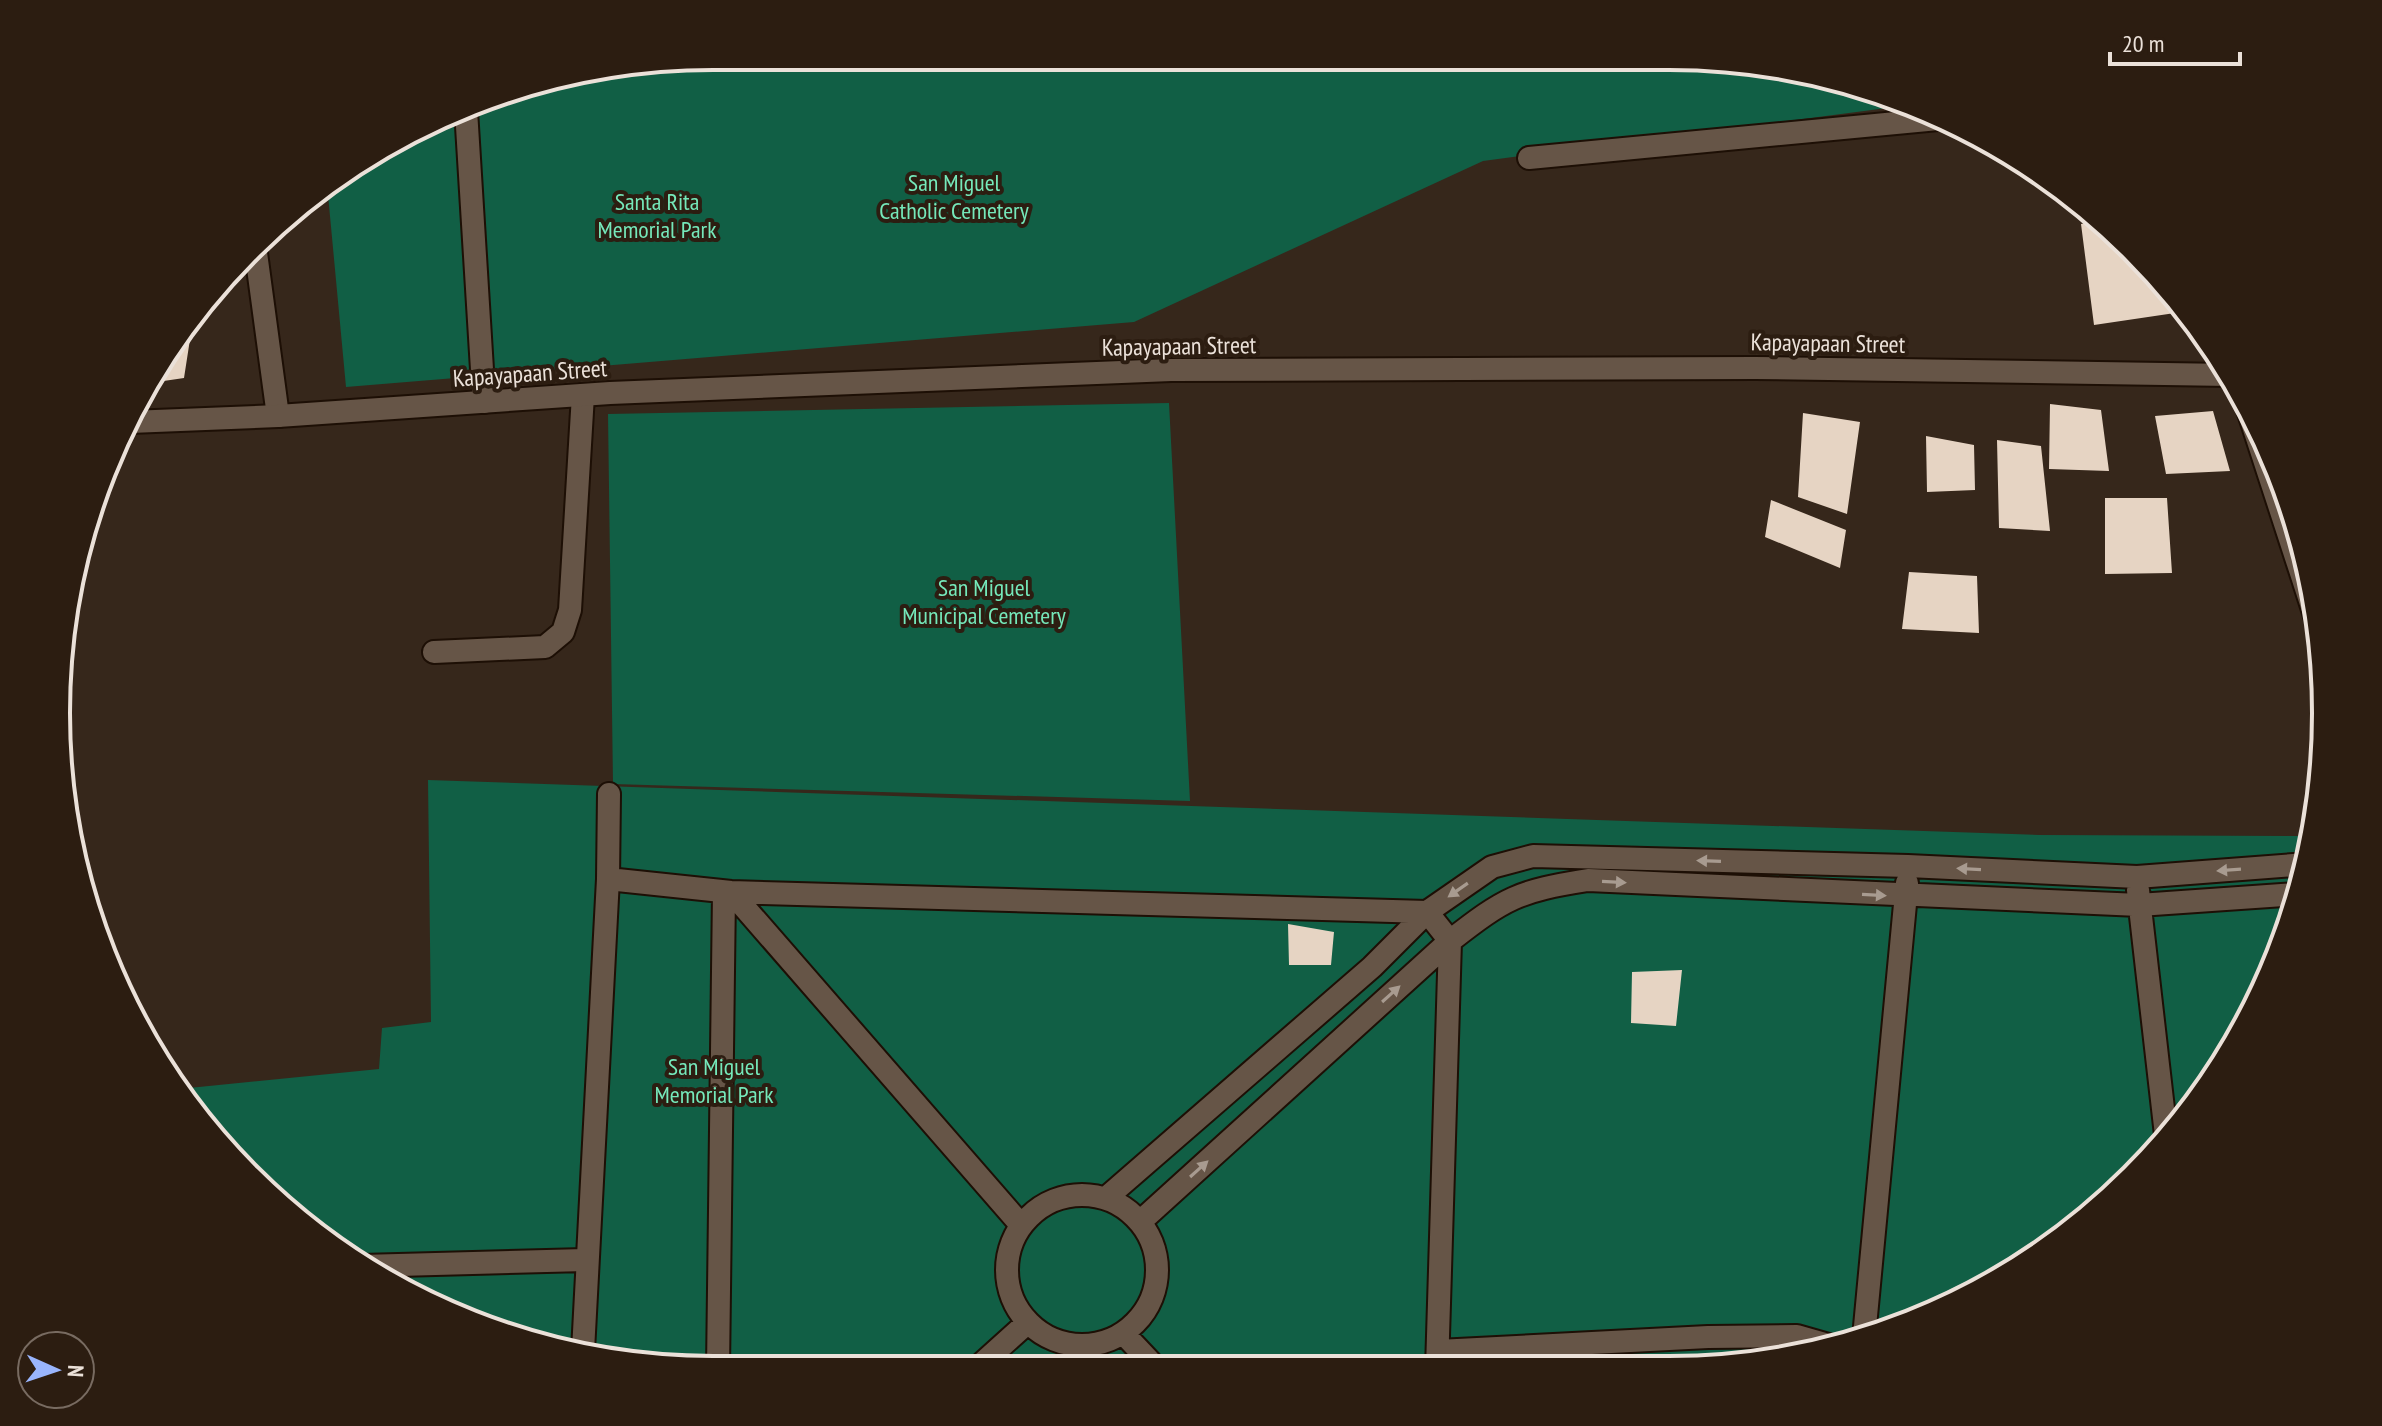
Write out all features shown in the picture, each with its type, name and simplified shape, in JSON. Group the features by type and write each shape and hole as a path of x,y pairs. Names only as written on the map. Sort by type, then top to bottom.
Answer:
{"street":[{"path":"467,119 484,402"},
{"path":"1529,158 1919,121"},
{"path":"257,259 278,416"},
{"name":"Kapayapaan Street","path":"140,422 278,416 583,395 1171,370 1755,368 2215,375"},
{"path":"434,652 545,647 563,632 570,610 583,395"},
{"path":"583,1343 585,1260 608,879 609,794"},
{"path":"1106,1198 1372,967 1427,912 1492,867 1533,856 1908,866 2137,877 2293,865"},
{"path":"1865,1325 1908,866"},
{"path":"2137,877 2164,1122"},
{"path":"608,879 727,892 1427,912 1450,941 1438,1356"},
{"path":"1141,1221 1450,941 1510,898 1531,889 1588,880 1907,897 2139,905 2285,895"},
{"path":"727,892 1021,1225"},
{"path":"718,1356 727,892"},
{"path":"1074,1194 1106,1198 1125,1207 1141,1221 1154,1243 1158,1269 1154,1294 1143,1316 1124,1334 1105,1343 1063,1344 1027,1323 1013,1300 1007,1275 1010,1248 1021,1225 1044,1204 1074,1194"},
{"path":"384,1265 585,1260"},
{"path":"990,1356 1027,1323"},
{"path":"1124,1334 1145,1356"},
{"path":"1485,1356 1708,1337 1792,1344"}],"green space":[{"path":"713,70 1669,70 1711,71 1794,82 1887,108 1483,161 1134,322 346,387 328,198 391,156 429,136 506,104 588,82 671,71"},
{"name":"San Miguel Municipal Cemetery","path":"1169,403 1190,801 613,784 608,414"},
{"name":"San Miguel Memorial Park","path":"428,780 2040,835 2300,836 2278,920 2246,997 2226,1034 2204,1070 2152,1137 2093,1196 2026,1248 1953,1290 1915,1307 1876,1322 1794,1344 1711,1355 713,1356 629,1350 547,1334 506,1322 429,1290 356,1248 258,1168 191,1088 379,1069 382,1028 431,1022"}],"building":[{"path":"2085,223 2124,258 2172,313 2094,325 2081,224"},
{"path":"190,340 184,378 162,381"},
{"path":"2050,404 2101,410 2109,471 2049,469"},
{"path":"2213,411 2230,471 2166,474 2155,416"},
{"path":"1803,413 1860,422 1847,514 1798,497"},
{"path":"1926,436 1974,445 1975,490 1927,492"},
{"path":"1997,440 2041,446 2050,531 1999,528"},
{"path":"2105,498 2167,498 2172,573 2105,574"},
{"path":"1771,500 1846,530 1840,568 1765,537"},
{"path":"1909,572 1977,576 1979,633 1902,629"},
{"path":"1288,924 1334,932 1331,965 1289,965"},
{"path":"1682,970 1676,1026 1631,1023 1632,972"}],"park label":[{"name":"San Miguel Catholic Cemetery","path":"954,196"},
{"name":"Santa Rita Memorial Park","path":"657,215"}]}
